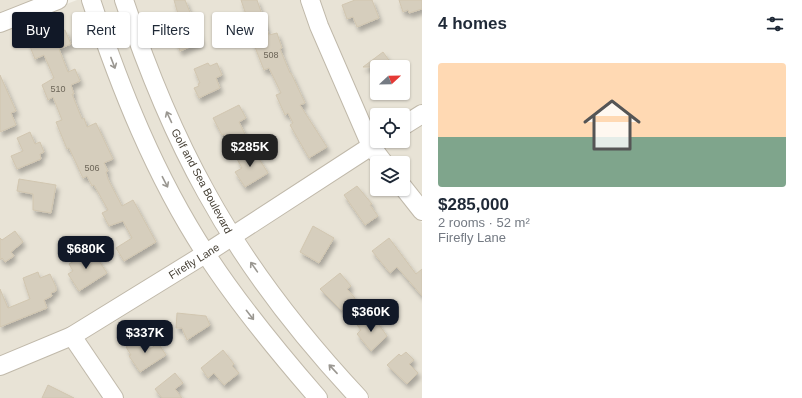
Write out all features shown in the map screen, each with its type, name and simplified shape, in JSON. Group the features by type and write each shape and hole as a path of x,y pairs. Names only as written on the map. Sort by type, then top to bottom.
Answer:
{"street":[{"path":"0,23 58,0"},
{"path":"91,0 111,60 135,118 176,204 206,254 281,357 318,398"},
{"name":"Golf and Sea Boulevard","path":"124,0 139,45 164,105 206,192 232,237 298,329 359,398"},
{"path":"310,0 319,26 370,133"},
{"path":"410,122 422,114"},
{"name":"Firefly Lane","path":"0,366 72,336 206,254 370,147"},
{"path":"410,195 422,210"},
{"path":"72,336 114,398"}],"shaded area":[{"path":"0,0 39,0 0,15"},
{"path":"77,0 83,0 88,12 72,12 72,48 104,48 195,252 69,330 0,358 0,30 12,25 12,48 64,48 64,12 46,12"},
{"path":"99,0 116,0 121,12 103,12"},
{"path":"133,0 302,0 362,144 235,226 213,188 168,96 150,48 204,48 204,12 138,12 138,14"},
{"path":"318,0 422,0 422,106 410,114 410,108 370,108 370,124 326,23"},
{"path":"130,31 222,235 209,244 187,207 161,157 116,48 130,48"},
{"path":"422,122 422,198 410,183 410,156 388,156 382,148 410,148 410,130"},
{"path":"369,156 370,196 401,196 422,223 422,398 370,398 305,325 243,238"},
{"path":"230,246 349,398 328,398 287,352 216,255"},
{"path":"203,264 307,398 123,398 83,338"},
{"path":"69,345 105,398 0,398 0,373"}],"building":[{"path":"174,0 185,0 190,12 177,12"},
{"path":"241,0 257,0 261,12 245,12"},
{"path":"355,0 372,0 379,18 357,27 353,17 347,19 342,5"},
{"path":"399,0 422,0 422,9 409,13 408,10 403,12"},
{"path":"64,30 71,44 64,47"},
{"path":"268,32 269,35 277,33 282,48 280,49 305,103 300,105 327,147 309,158 290,125 293,123 288,113 285,115 276,95 281,93 269,68 264,70 255,48 268,48"},
{"path":"31,48 61,48 59,49 68,72 75,69 80,81 71,85 74,94 72,94 82,119 84,118 87,127 96,123 113,159 104,163 108,171 106,172 108,179 122,206 133,200 156,242 124,261 116,248 132,238 123,221 109,226 102,213 108,210 94,185 92,186 87,176 83,178 69,148 67,149 56,122 62,120 53,97 48,100 42,85 54,78 44,55 35,59"},
{"path":"179,48 187,48 180,51"},
{"path":"383,52 389,60 372,60"},
{"path":"370,62 370,67 363,67"},
{"path":"208,63 210,66 217,63 222,75 216,78 220,88 199,98 194,88 199,86 198,84 200,83 194,69"},
{"path":"0,75 16,111 11,113 16,125 0,132"},
{"path":"239,105 246,118 239,122 245,134 228,142 224,134 222,135 213,118"},
{"path":"30,132 35,144 40,142 44,152 40,154 41,159 17,169 11,156 23,151 17,138"},
{"path":"253,149 268,173 245,187 235,172 242,168 237,159"},
{"path":"19,179 56,185 51,213 33,210 33,194 17,191"},
{"path":"357,186 372,204 370,205 378,216 365,225 344,195"},
{"path":"313,226 334,238 319,263 300,252"},
{"path":"15,231 23,242 11,252 14,256 5,262 2,258 0,260 0,238 2,240"},
{"path":"389,238 416,274 422,269 422,296 397,267 390,273 372,251"},
{"path":"92,250 107,273 79,291 68,274 73,271 69,264"},
{"path":"38,272 40,278 50,274 56,287 56,291 51,293 52,296 44,300 47,308 0,327 0,289 8,308 30,299 23,278"},
{"path":"340,273 351,286 347,289 355,298 341,310 320,289"},
{"path":"177,313 206,316 210,325 187,340 182,328 176,328"},
{"path":"369,315 371,318 373,316 387,336 371,351 357,334 361,330 357,325"},
{"path":"142,337 150,349 158,343 166,355 140,372 129,356 131,355 126,347"},
{"path":"223,350 234,364 232,366 239,373 224,385 214,373 208,378 201,368"},
{"path":"406,352 414,360 409,364 418,373 407,384 387,365 399,354 401,356"},
{"path":"175,373 183,383 175,389 182,398 162,398 155,389"},
{"path":"48,385 74,398 42,398"}]}
